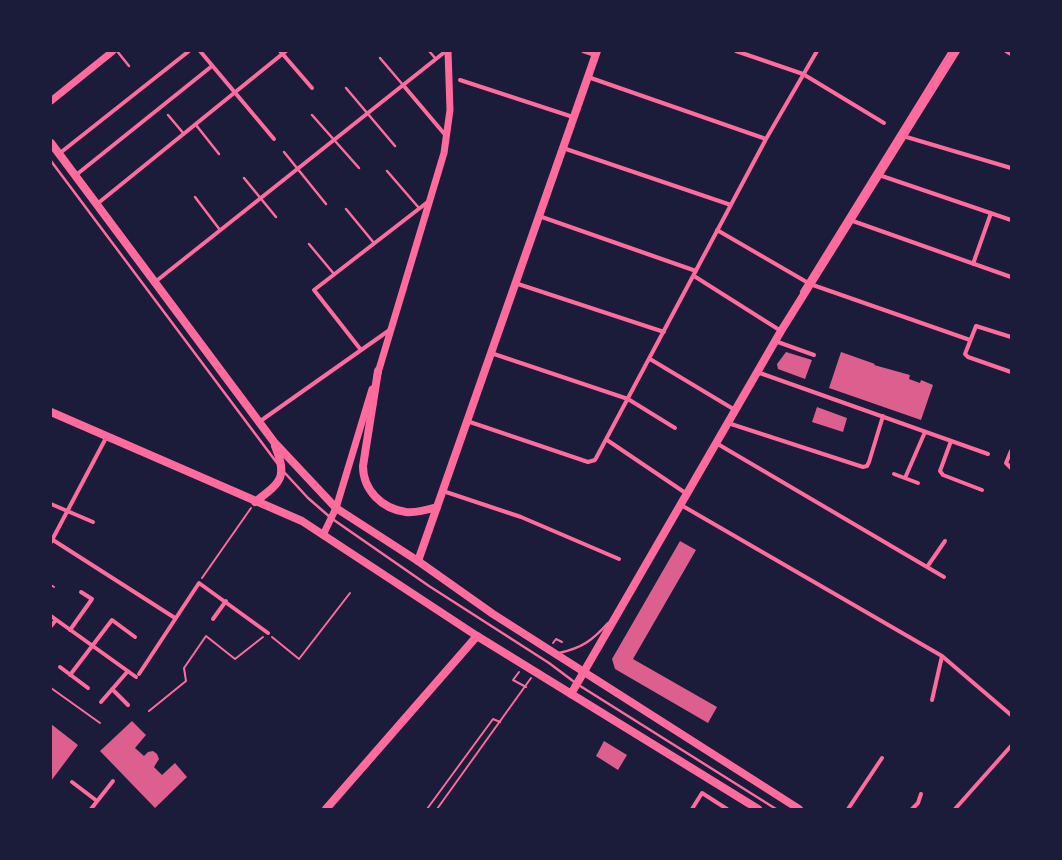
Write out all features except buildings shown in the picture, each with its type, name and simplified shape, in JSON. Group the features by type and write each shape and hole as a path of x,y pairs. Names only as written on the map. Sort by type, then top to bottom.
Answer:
{"main road":[{"path":"571,694 808,283 879,175 956,51"},
{"path":"418,561 596,53"},
{"path":"51,143 60,153 258,422 274,442 336,508 418,561 493,614 554,654 799,809"},
{"path":"378,370 363,466 363,474 368,487 375,497 397,510 416,512 437,507"},
{"path":"51,412 255,502 302,521 477,636 758,809"},
{"path":"255,502 275,486 281,476 283,465 274,442"},
{"path":"326,809 477,636"}],"street":[{"path":"51,101 113,51"},
{"path":"60,153 189,51"},
{"path":"200,51 274,139"},
{"path":"155,282 447,51"},
{"path":"323,535 336,508 432,198 447,137 450,104 447,51"},
{"path":"583,51 596,53"},
{"path":"736,51 803,74 884,123"},
{"path":"467,421 588,462 595,460 766,139 817,51"},
{"path":"1006,51 1011,54"},
{"path":"97,204 235,93 283,52 312,88"},
{"path":"76,175 212,66"},
{"path":"588,77 766,139"},
{"path":"460,80 573,117"},
{"path":"403,85 447,137"},
{"path":"903,136 1011,168"},
{"path":"563,148 731,205"},
{"path":"879,175 1011,220"},
{"path":"362,350 314,290 432,198"},
{"path":"973,264 991,213"},
{"path":"539,216 696,271"},
{"path":"850,220 1011,277"},
{"path":"717,230 808,283 970,340"},
{"path":"694,276 780,331"},
{"path":"516,283 664,332"},
{"path":"1011,337 976,326 966,355 1011,372"},
{"path":"258,422 391,329"},
{"path":"775,341 814,355"},
{"path":"491,353 628,400 675,428"},
{"path":"650,359 734,410"},
{"path":"757,372 988,454"},
{"path":"728,423 863,467 867,466 869,462 883,416"},
{"path":"905,478 925,432"},
{"path":"107,436 52,541 175,618"},
{"path":"607,440 686,493"},
{"path":"951,441 940,472 943,475 982,490"},
{"path":"716,443 944,577"},
{"path":"1011,451 1006,463 1011,468"},
{"path":"894,474 918,483"},
{"path":"443,491 521,517 619,559"},
{"path":"51,504 93,522"},
{"path":"681,504 942,656 1011,714"},
{"path":"927,567 945,540"},
{"path":"51,616 137,676 199,583 226,601 268,633"},
{"path":"70,630 92,599 81,592"},
{"path":"213,619 226,601"},
{"path":"51,626 56,620"},
{"path":"70,675 112,620 136,637"},
{"path":"932,700 942,656"},
{"path":"60,667 88,688"},
{"path":"101,702 128,671"},
{"path":"112,689 128,705"},
{"path":"954,809 1011,746"},
{"path":"848,809 882,758"},
{"path":"90,809 113,781"},
{"path":"72,782 97,801"},
{"path":"692,809 702,793 727,809"},
{"path":"912,809 918,803 921,794"}],"lane":[{"path":"117,51 129,66"},
{"path":"429,51 436,59"},
{"path":"808,283 950,51"},
{"path":"380,58 403,85"},
{"path":"346,88 395,146"},
{"path":"312,114 359,168"},
{"path":"168,115 184,134"},
{"path":"196,124 219,154"},
{"path":"284,152 326,204"},
{"path":"51,161 282,469 308,498 331,518 429,586 548,663 577,684 776,809"},
{"path":"387,171 419,208"},
{"path":"244,178 276,217"},
{"path":"195,198 220,231"},
{"path":"346,209 374,243"},
{"path":"309,244 334,275"},
{"path":"554,654 576,649 586,644 608,623 686,493 780,331"}],"path":[{"path":"199,583 255,502"},
{"path":"149,711 186,681 184,668 206,636 235,659 268,633 299,659 350,593"},
{"path":"556,639 562,642"},
{"path":"437,809 526,686 514,680"},
{"path":"51,688 100,723"},
{"path":"427,809 493,719 500,722"}]}
